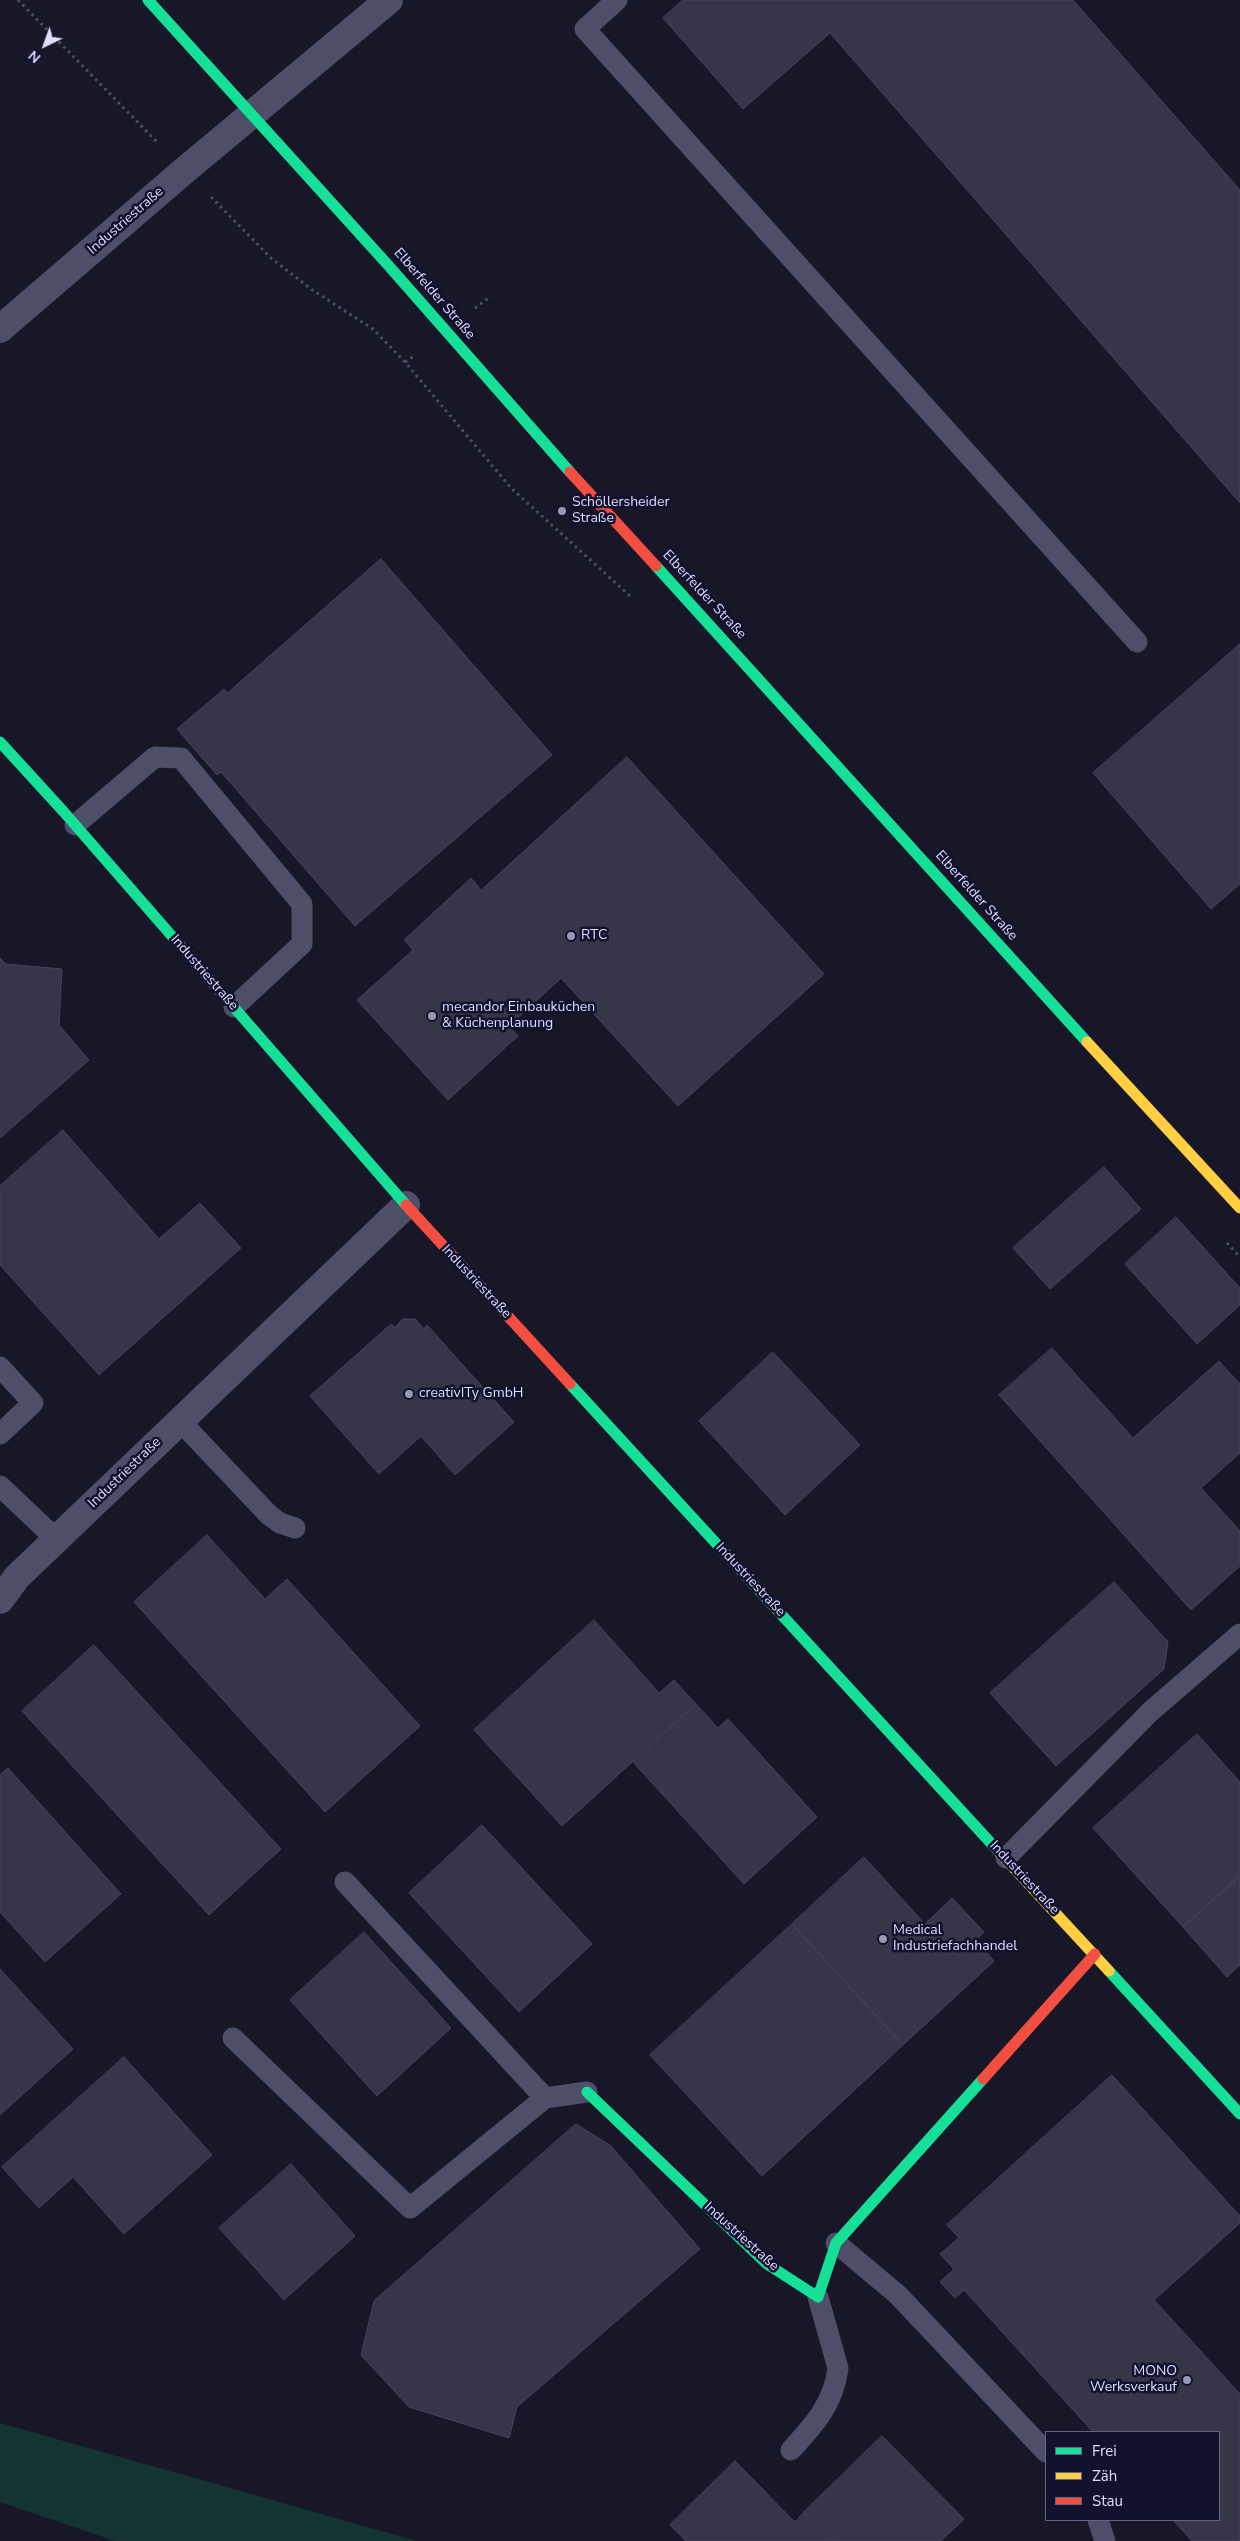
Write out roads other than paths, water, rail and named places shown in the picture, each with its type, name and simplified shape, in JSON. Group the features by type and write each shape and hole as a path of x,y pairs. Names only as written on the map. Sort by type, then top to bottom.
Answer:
{"street":[{"name":"Elberfelder Straße","path":"148,0 252,114 586,490 732,648 1147,1109 1240,1208"},
{"path":"252,114 389,0"},
{"name":"Industriestraße","path":"0,329 252,114"},
{"name":"Industriestraße","path":"0,742 406,1205 1240,2114"},
{"name":"Industriestraße","path":"0,1600 17,1577 56,1539 406,1205"},
{"path":"818,2297 836,2243 1095,1954"},
{"name":"Industriestraße","path":"587,2092 767,2264 818,2297"}],"lane":[{"path":"617,0 585,29 1137,642"},
{"path":"75,826 155,757 181,758 302,904 302,944 234,1007"},
{"path":"0,1367 33,1403 0,1434"},
{"path":"180,1421 269,1515 280,1523 295,1528"},
{"path":"0,1486 56,1539"},
{"path":"1006,1858 1150,1712 1240,1634"},
{"path":"344,1882 545,2098"},
{"path":"233,2038 410,2208 545,2098 587,2092"},
{"path":"836,2243 898,2295 1045,2451"},
{"path":"790,2450 820,2416 830,2400 837,2376 838,2368 818,2297"},
{"path":"1098,2521 1105,2541"}],"place":[{"name":"Schöllersheider Straße","path":"562,511"},
{"name":"RTC","path":"571,936"},
{"name":"mecandor Einbauküchen & Küchenplanung","path":"432,1016"},
{"name":"creativITy GmbH","path":"409,1394"},
{"name":"Medical Industriefachhandel","path":"883,1939"},
{"name":"MONO Werksverkauf","path":"1187,2380"}]}
